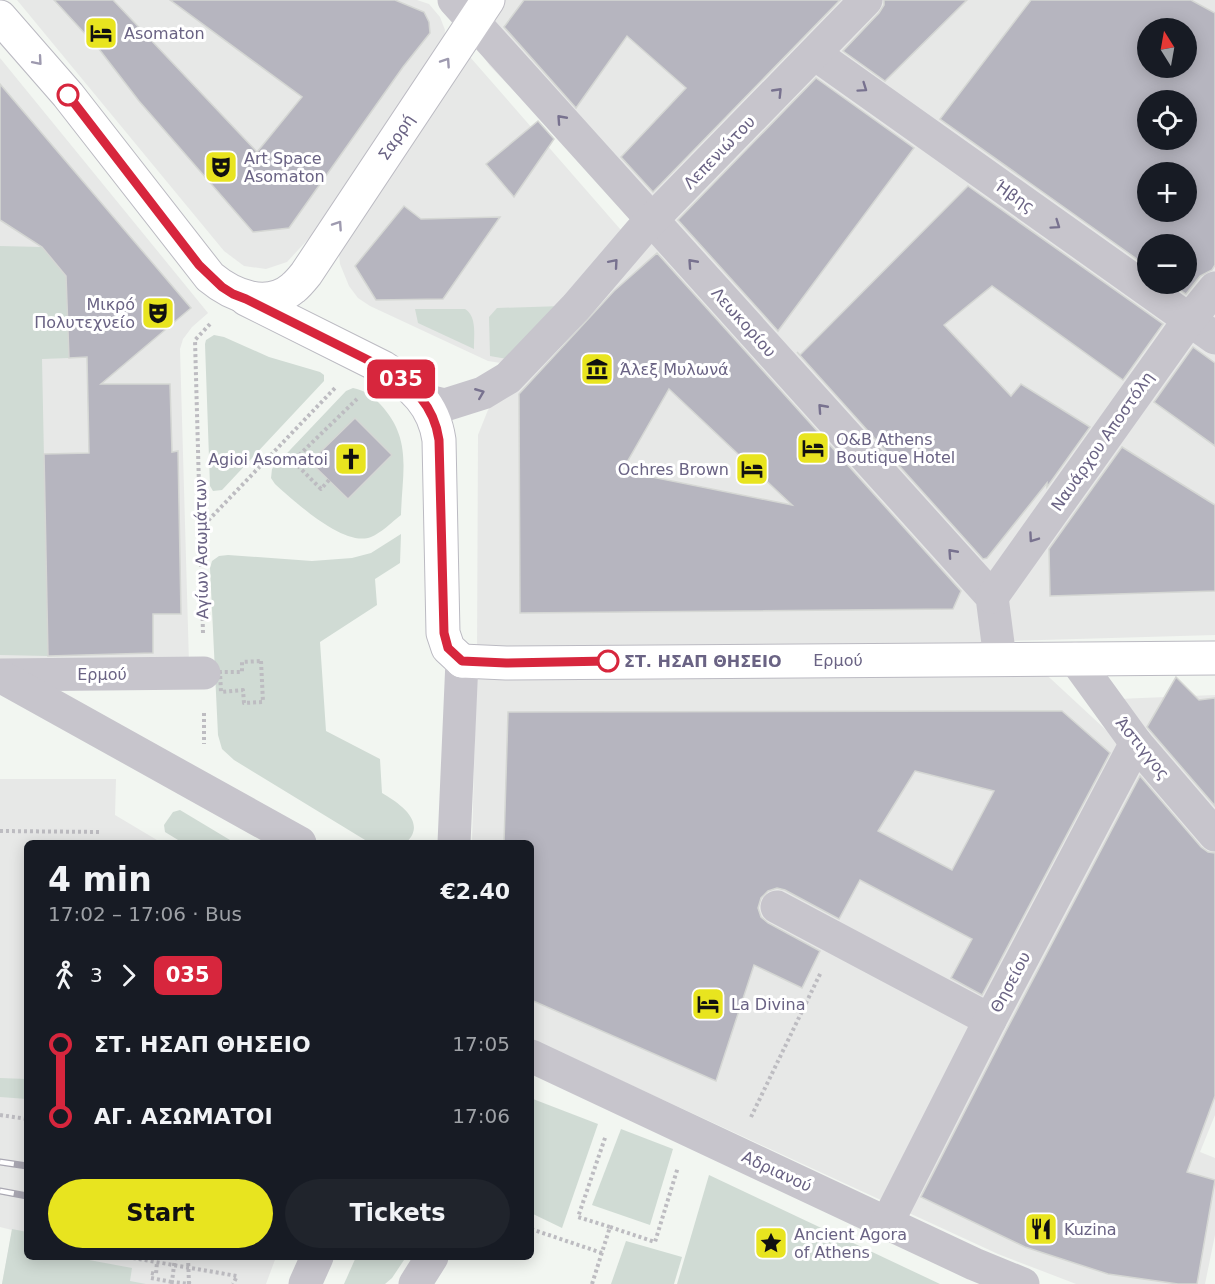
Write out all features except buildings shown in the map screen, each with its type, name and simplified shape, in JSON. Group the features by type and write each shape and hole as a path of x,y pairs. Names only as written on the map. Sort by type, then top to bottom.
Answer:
{"street":[{"name":"Λεπενιώτου","path":"435,402 483,393 508,378 576,307 653,220 866,0"},
{"name":"Λεωκορίου","path":"472,7 653,220 992,597"},
{"name":"Σαρρή","path":"240,296 267,298 281,295 293,289 306,274 472,7"},
{"path":"0,17 68,95 199,265 222,287 384,368 435,402"},
{"name":"Ήβης","path":"815,54 1215,338"},
{"path":"306,274 312,304 318,314 330,325 409,367 424,377 435,389 439,440 444,633 448,648 462,661 454,840"},
{"name":"Ναυάρχου Αποστόλη","path":"992,597 1189,320 1215,288"},
{"path":"992,597 1000,659"},
{"name":"Ερμού","path":"462,661 506,663 1215,658"},
{"name":"Άστιγγος","path":"1075,659 1136,743 1215,835"},
{"name":"Ερμού","path":"0,675 204,673"},
{"path":"0,675 295,840"},
{"name":"Θησείου","path":"887,1223 990,1020 1136,743"},
{"path":"777,907 990,1020"},
{"name":"Αδριανού","path":"534,1057 974,1264 1023,1284"},
{"path":"305,1284 316,1260"},
{"path":"415,1284 430,1260"}],"path":[{"name":"Αγίων Ασωμάτων","path":"203,638 195,340 212,322"},
{"path":"200,530 339,382"},
{"path":"329,480 321,489 293,461 365,392"},
{"path":"0,831 102,832"},
{"path":"734,1150 837,939"},
{"path":"0,1114 24,1118"},
{"path":"608,1130 578,1217 655,1242 690,1131"},
{"path":"592,1284 610,1227"},
{"path":"534,1230 602,1253"},
{"path":"144,1260 188,1265 237,1276 233,1284"},
{"path":"171,1282 175,1260"},
{"path":"156,1262 156,1274 151,1275 171,1282 190,1284 188,1260"}],"shaded area":[{"path":"17,0 417,0 429,4 440,17 445,30 444,39 311,236 287,262 266,269 244,266 224,251"},
{"path":"501,0 1215,0 1215,635 1010,641 1215,831 1215,1115 1200,1152 1215,1158 1215,1235 1205,1284 1076,1284 998,1254 534,1040 534,840 472,840 477,655 478,435 488,410 650,232 490,66 473,43"},
{"path":"470,57 634,245 507,364 488,361 370,306 358,298 349,286 340,264 339,254 342,245"},
{"path":"0,58 208,313 192,327 183,339 180,349 189,663 0,664"},
{"path":"0,246 42,247 67,278 69,358 42,359 48,656 0,655"},
{"path":"563,306 507,359 490,356 489,317 497,308"},
{"path":"415,309 465,309 473,321 474,349 418,323"},
{"path":"214,335 224,337 269,357 320,372 324,375 324,381 222,490 213,491 210,486 205,344 206,340"},
{"path":"353,388 371,396 390,417 397,430 403,456 401,515 375,535 360,539 347,536 320,521 275,484 271,478 272,469 346,391"},
{"path":"401,534 400,563 375,579 377,605 320,642 326,731 380,759 382,793 403,808 413,821 414,828 408,840 365,840 234,760 222,749 218,735 210,568 212,561 219,556 228,555 312,561 352,558 371,553"},
{"path":"1215,695 1215,814 1118,699"},
{"path":"0,779 116,779 115,815 157,840 24,840 24,1260 275,1260 266,1284 2,1284 12,1230 0,1227"},
{"path":"180,810 230,840 178,840 165,832 164,825 173,812"},
{"path":"0,1078 24,1079 24,1099 0,1097"},
{"path":"534,1099 598,1124 562,1228 534,1214"},
{"path":"621,1129 673,1149 650,1225 592,1205"},
{"name":"Ancient Agora of Athens","path":"709,1175 940,1284 677,1284"},
{"path":"12,1229 24,1231 24,1260 89,1260 132,1268 130,1281 146,1284 2,1284"},
{"path":"626,1241 682,1257 674,1284 611,1284"},
{"path":"355,1260 404,1260 385,1284 344,1284"}],"railway":[{"path":"0,1162 24,1166"},
{"path":"0,1191 24,1195"}],"bus line":[{"name":"035","path":"68,95 210,277 233,294 384,368 402,379 424,400 438,427 444,633 445,642 453,655 462,661 506,663 608,661"}],"place":[{"name":"Asomaton","path":"101,33"},
{"name":"Art Space Asomaton","path":"221,167"},
{"name":"Μικρό Πολυτεχνείο","path":"158,313"},
{"name":"Άλεξ Μυλωνά","path":"597,369"},
{"name":"O&B Athens Boutique Hotel","path":"813,448"},
{"name":"Agioi Asomatoi","path":"351,459"},
{"name":"Ochres Brown","path":"752,469"},
{"name":"ΣΤ. ΗΣΑΠ ΘΗΣΕΙΟ","path":"608,661"},
{"name":"La Divina","path":"708,1004"},
{"name":"Kuzina","path":"1041,1229"},
{"name":"Ancient Agora of Athens","path":"771,1243"}]}
